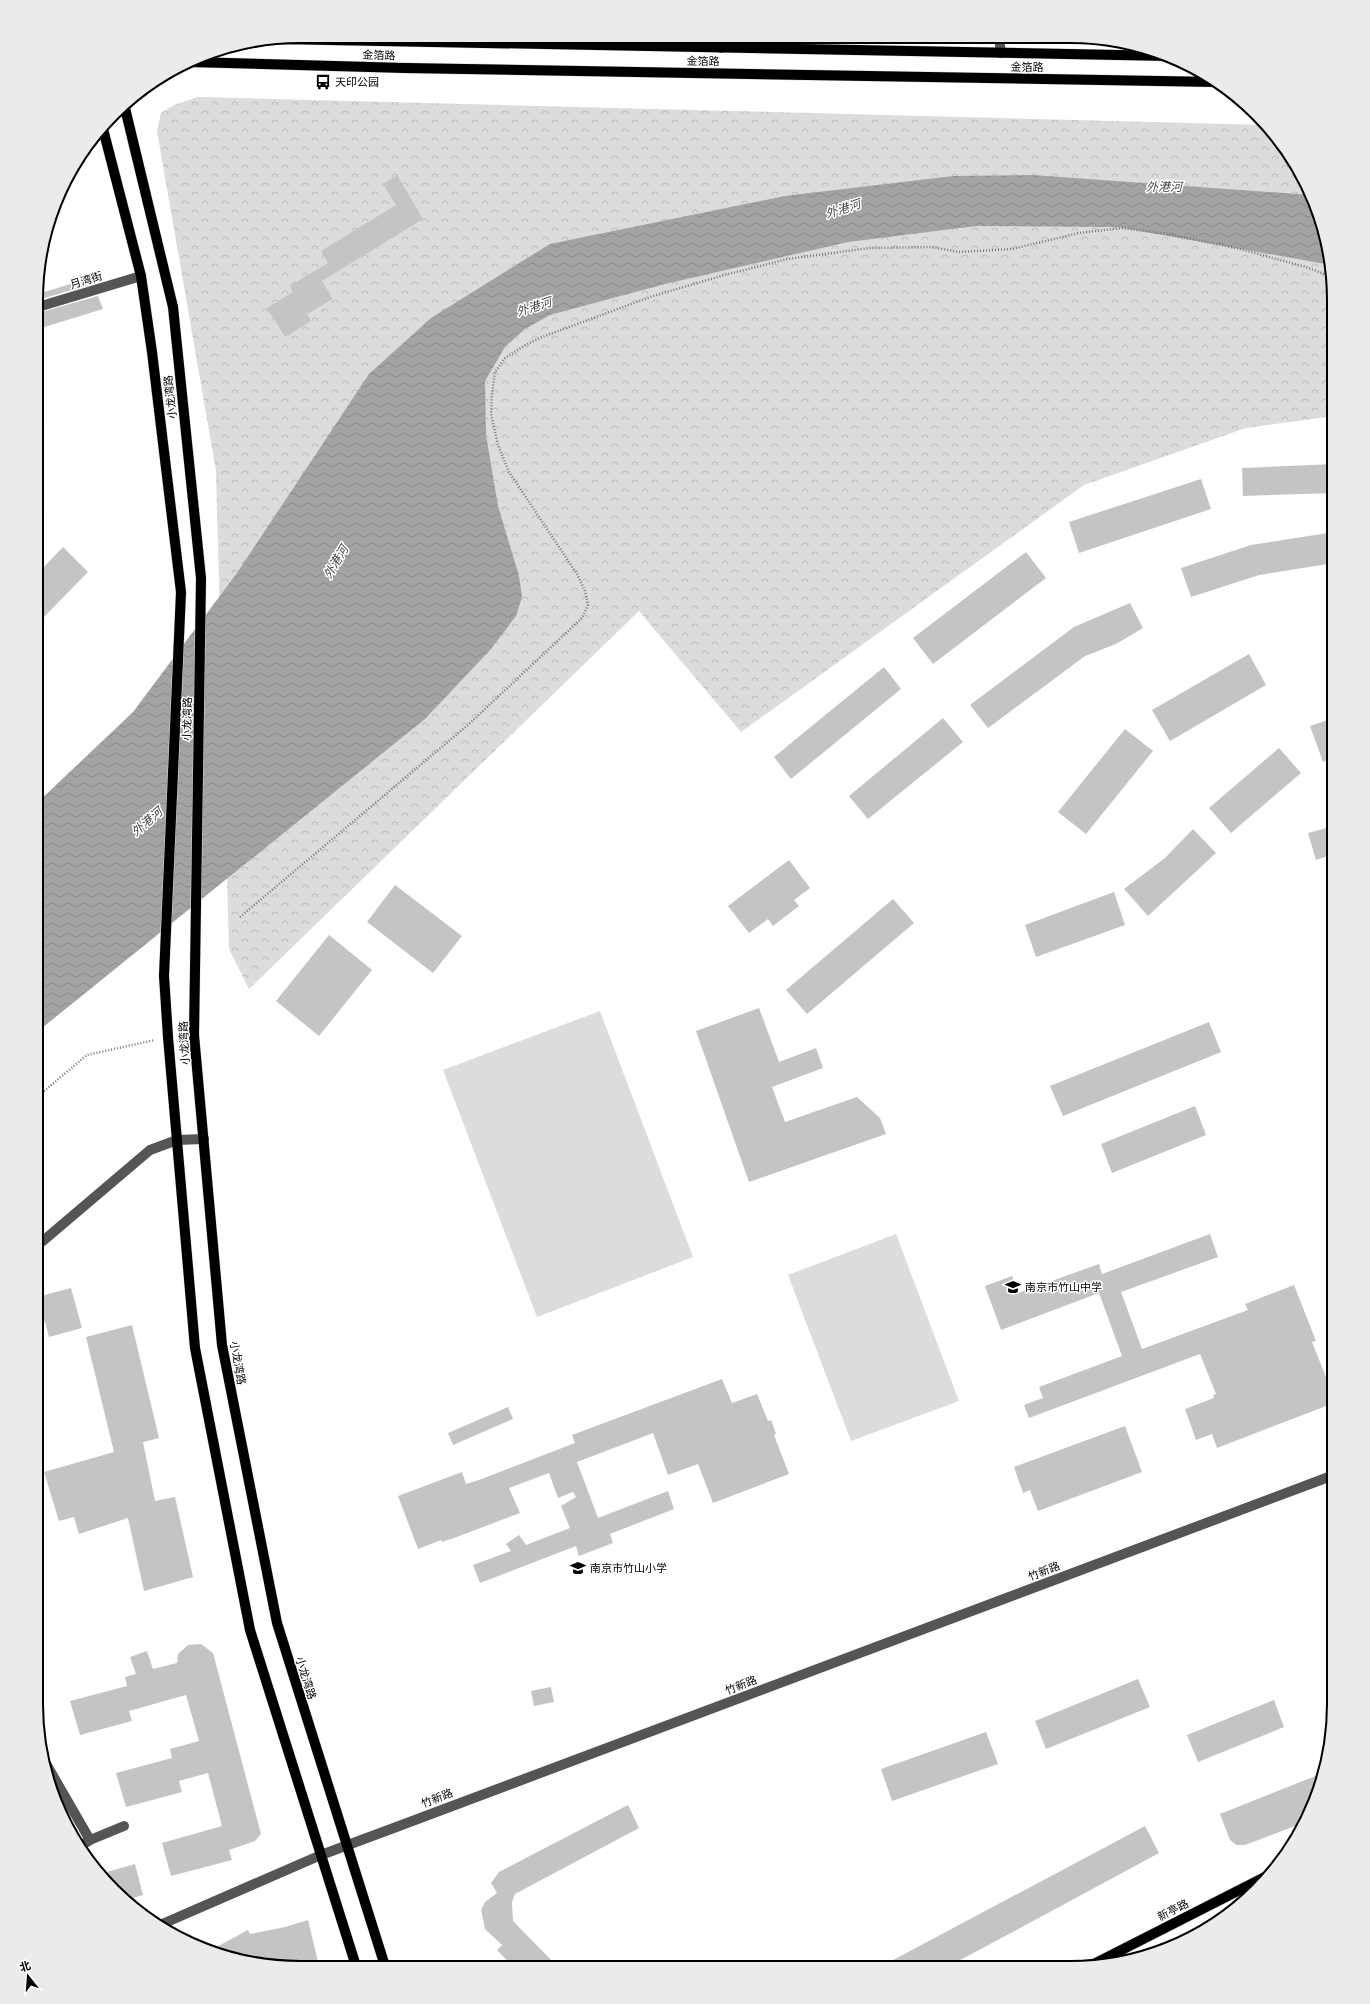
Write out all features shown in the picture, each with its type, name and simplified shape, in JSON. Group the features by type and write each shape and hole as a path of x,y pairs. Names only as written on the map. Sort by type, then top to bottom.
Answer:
{"main road":[{"name":"金箔路","path":"475,43 1149,56"},
{"name":"金箔路","path":"204,62 418,68 1207,82"},
{"name":"小龙湾路","path":"126,111 173,307 201,578 194,1035 222,1345 276,1624 382,1961"},
{"name":"小龙湾路","path":"104,133 141,276 152,352 181,592 164,976 195,1348 249,1622 354,1961"},
{"name":"新亭路","path":"1104,1959 1256,1882"}],"street":[{"path":"721,43 721,48"},
{"path":"1000,43 1001,53"},
{"name":"月湾街","path":"43,305 141,276"},
{"path":"43,1241 150,1150 177,1140 204,1139"},
{"name":"竹新路","path":"165,1923 322,1855 1327,1479"},
{"path":"54,1778 90,1840"},
{"path":"84,1844 124,1826"}],"path":[{"path":"240,918 469,724 582,618 588,604 585,591 577,574 509,472 496,438 491,414 495,372 505,358 524,346 542,337 653,296 721,276 787,259 870,248 932,247 959,252 1012,249 1078,233 1121,228 1168,234 1240,249 1306,267 1326,274"},
{"path":"43,1092 87,1055 168,1037"}],"green space":[{"path":"198,97 1258,125 1274,143 1293,171 1301,186 1318,233 1325,266 1327,300 1327,417 1246,428 1084,485 741,732 639,611 249,989 229,949 216,471 157,131 161,113 174,105"},
{"path":"600,1011 693,1257 537,1317 443,1070"},
{"path":"896,1234 959,1401 851,1441 788,1275"}],"water":[{"name":"外港河","path":"1032,175 1304,195 1318,233 1325,264 1118,227 976,226 848,242 665,284 550,315 525,329 505,347 485,381 486,435 498,506 519,576 522,597 516,616 491,649 425,719 43,1027 43,797 133,712 237,573 369,374 431,318 550,244 785,196 953,176"}],"building":[{"path":"397,175 423,219 322,281 333,299 307,314 311,321 285,337 267,308 293,292 290,286 328,263 321,251 396,205 383,184"},
{"path":"93,277 95,283 43,298 43,292"},
{"path":"98,296 103,309 43,327 43,312"},
{"path":"1327,464 1327,493 1243,496 1242,468"},
{"path":"1201,479 1211,509 1079,553 1069,522"},
{"path":"1327,533 1327,564 1259,575 1191,597 1181,568 1251,545"},
{"path":"63,547 88,572 43,618 43,568"},
{"path":"1026,552 1046,578 933,664 913,638"},
{"path":"1130,603 1143,628 1116,644 1085,656 988,728 970,705 1074,627"},
{"path":"1249,654 1266,685 1170,741 1152,710"},
{"path":"884,667 901,689 791,779 774,757"},
{"path":"943,718 963,742 868,819 849,796"},
{"path":"1327,720 1327,761 1323,762 1310,726"},
{"path":"1125,729 1153,751 1086,834 1058,812"},
{"path":"1279,748 1301,773 1231,833 1209,808"},
{"path":"1327,828 1327,856 1316,860 1308,833"},
{"path":"1193,829 1216,853 1148,916 1124,889 1165,858"},
{"path":"789,860 810,888 794,900 799,906 773,926 768,919 749,933 728,906"},
{"path":"395,885 462,936 433,973 367,922"},
{"path":"1114,892 1125,925 1036,957 1025,925"},
{"path":"893,899 914,923 807,1014 786,990"},
{"path":"329,935 372,970 319,1036 276,1001"},
{"path":"759,1008 779,1062 816,1048 823,1068 772,1087 785,1122 857,1097 880,1118 886,1134 749,1182 696,1031"},
{"path":"1209,1022 1221,1052 1063,1116 1050,1086"},
{"path":"1195,1106 1206,1135 1112,1173 1101,1144"},
{"path":"1210,1234 1218,1257 1121,1292 1142,1349 1248,1310 1245,1304 1294,1285 1316,1341 1312,1342 1327,1380 1327,1406 1217,1448 1212,1434 1196,1440 1185,1409 1214,1398 1213,1395 1216,1394 1200,1354 1029,1418 1024,1405 1043,1398 1039,1387 1122,1356 1099,1293 1001,1330 985,1286 1012,1276 1018,1293 1099,1264 1102,1274"},
{"path":"71,1288 82,1328 49,1337 45,1322 43,1323 43,1295"},
{"path":"132,1325 159,1438 143,1442 155,1501 175,1497 193,1577 144,1591 128,1518 79,1534 74,1517 59,1521 44,1472 114,1452 86,1337"},
{"path":"722,1379 732,1403 757,1394 768,1421 771,1420 776,1434 774,1435 789,1474 713,1503 698,1464 668,1475 653,1433 577,1462 598,1518 668,1491 674,1509 610,1534 613,1543 579,1556 576,1546 480,1583 473,1565 511,1551 506,1544 519,1535 526,1545 570,1528 561,1506 576,1497 573,1492 558,1498 549,1473 509,1488 520,1513 454,1538 442,1542 441,1540 418,1549 398,1496 462,1472 466,1484 479,1480 575,1443 572,1435"},
{"path":"508,1407 513,1419 453,1445 448,1433"},
{"path":"1125,1426 1142,1472 1038,1511 1030,1490 1023,1493 1014,1467"},
{"path":"201,1644 213,1653 261,1834 255,1841 229,1850 232,1860 171,1876 162,1843 222,1826 208,1773 179,1781 182,1792 126,1807 116,1773 172,1758 170,1749 199,1741 186,1695 129,1711 132,1721 80,1735 70,1701 127,1686 125,1677 136,1674 130,1657 147,1651 153,1669 177,1663 178,1654 188,1645"},
{"path":"1138,1679 1150,1707 1046,1749 1035,1721"},
{"path":"551,1687 554,1702 534,1706 531,1691"},
{"path":"1274,1700 1284,1727 1198,1762 1187,1735"},
{"path":"986,1732 998,1764 892,1801 881,1769"},
{"path":"1317,1776 1297,1825 1245,1845 1236,1845 1230,1840 1220,1814"},
{"path":"628,1805 639,1828 515,1894 512,1902 513,1921 552,1961 507,1961 497,1950 502,1945 485,1929 481,1910 485,1902 497,1893 491,1883 499,1872"},
{"path":"1145,1826 1159,1853 958,1961 891,1961"},
{"path":"135,1864 143,1895 132,1898 106,1872"},
{"path":"308,1920 318,1961 266,1959 217,1947 248,1930 250,1934 285,1927"}],"place":[{"name":"天印公园","path":"323,82"},
{"name":"南京市竹山中学","path":"1013,1287"},
{"name":"南京市竹山小学","path":"578,1568"}]}
